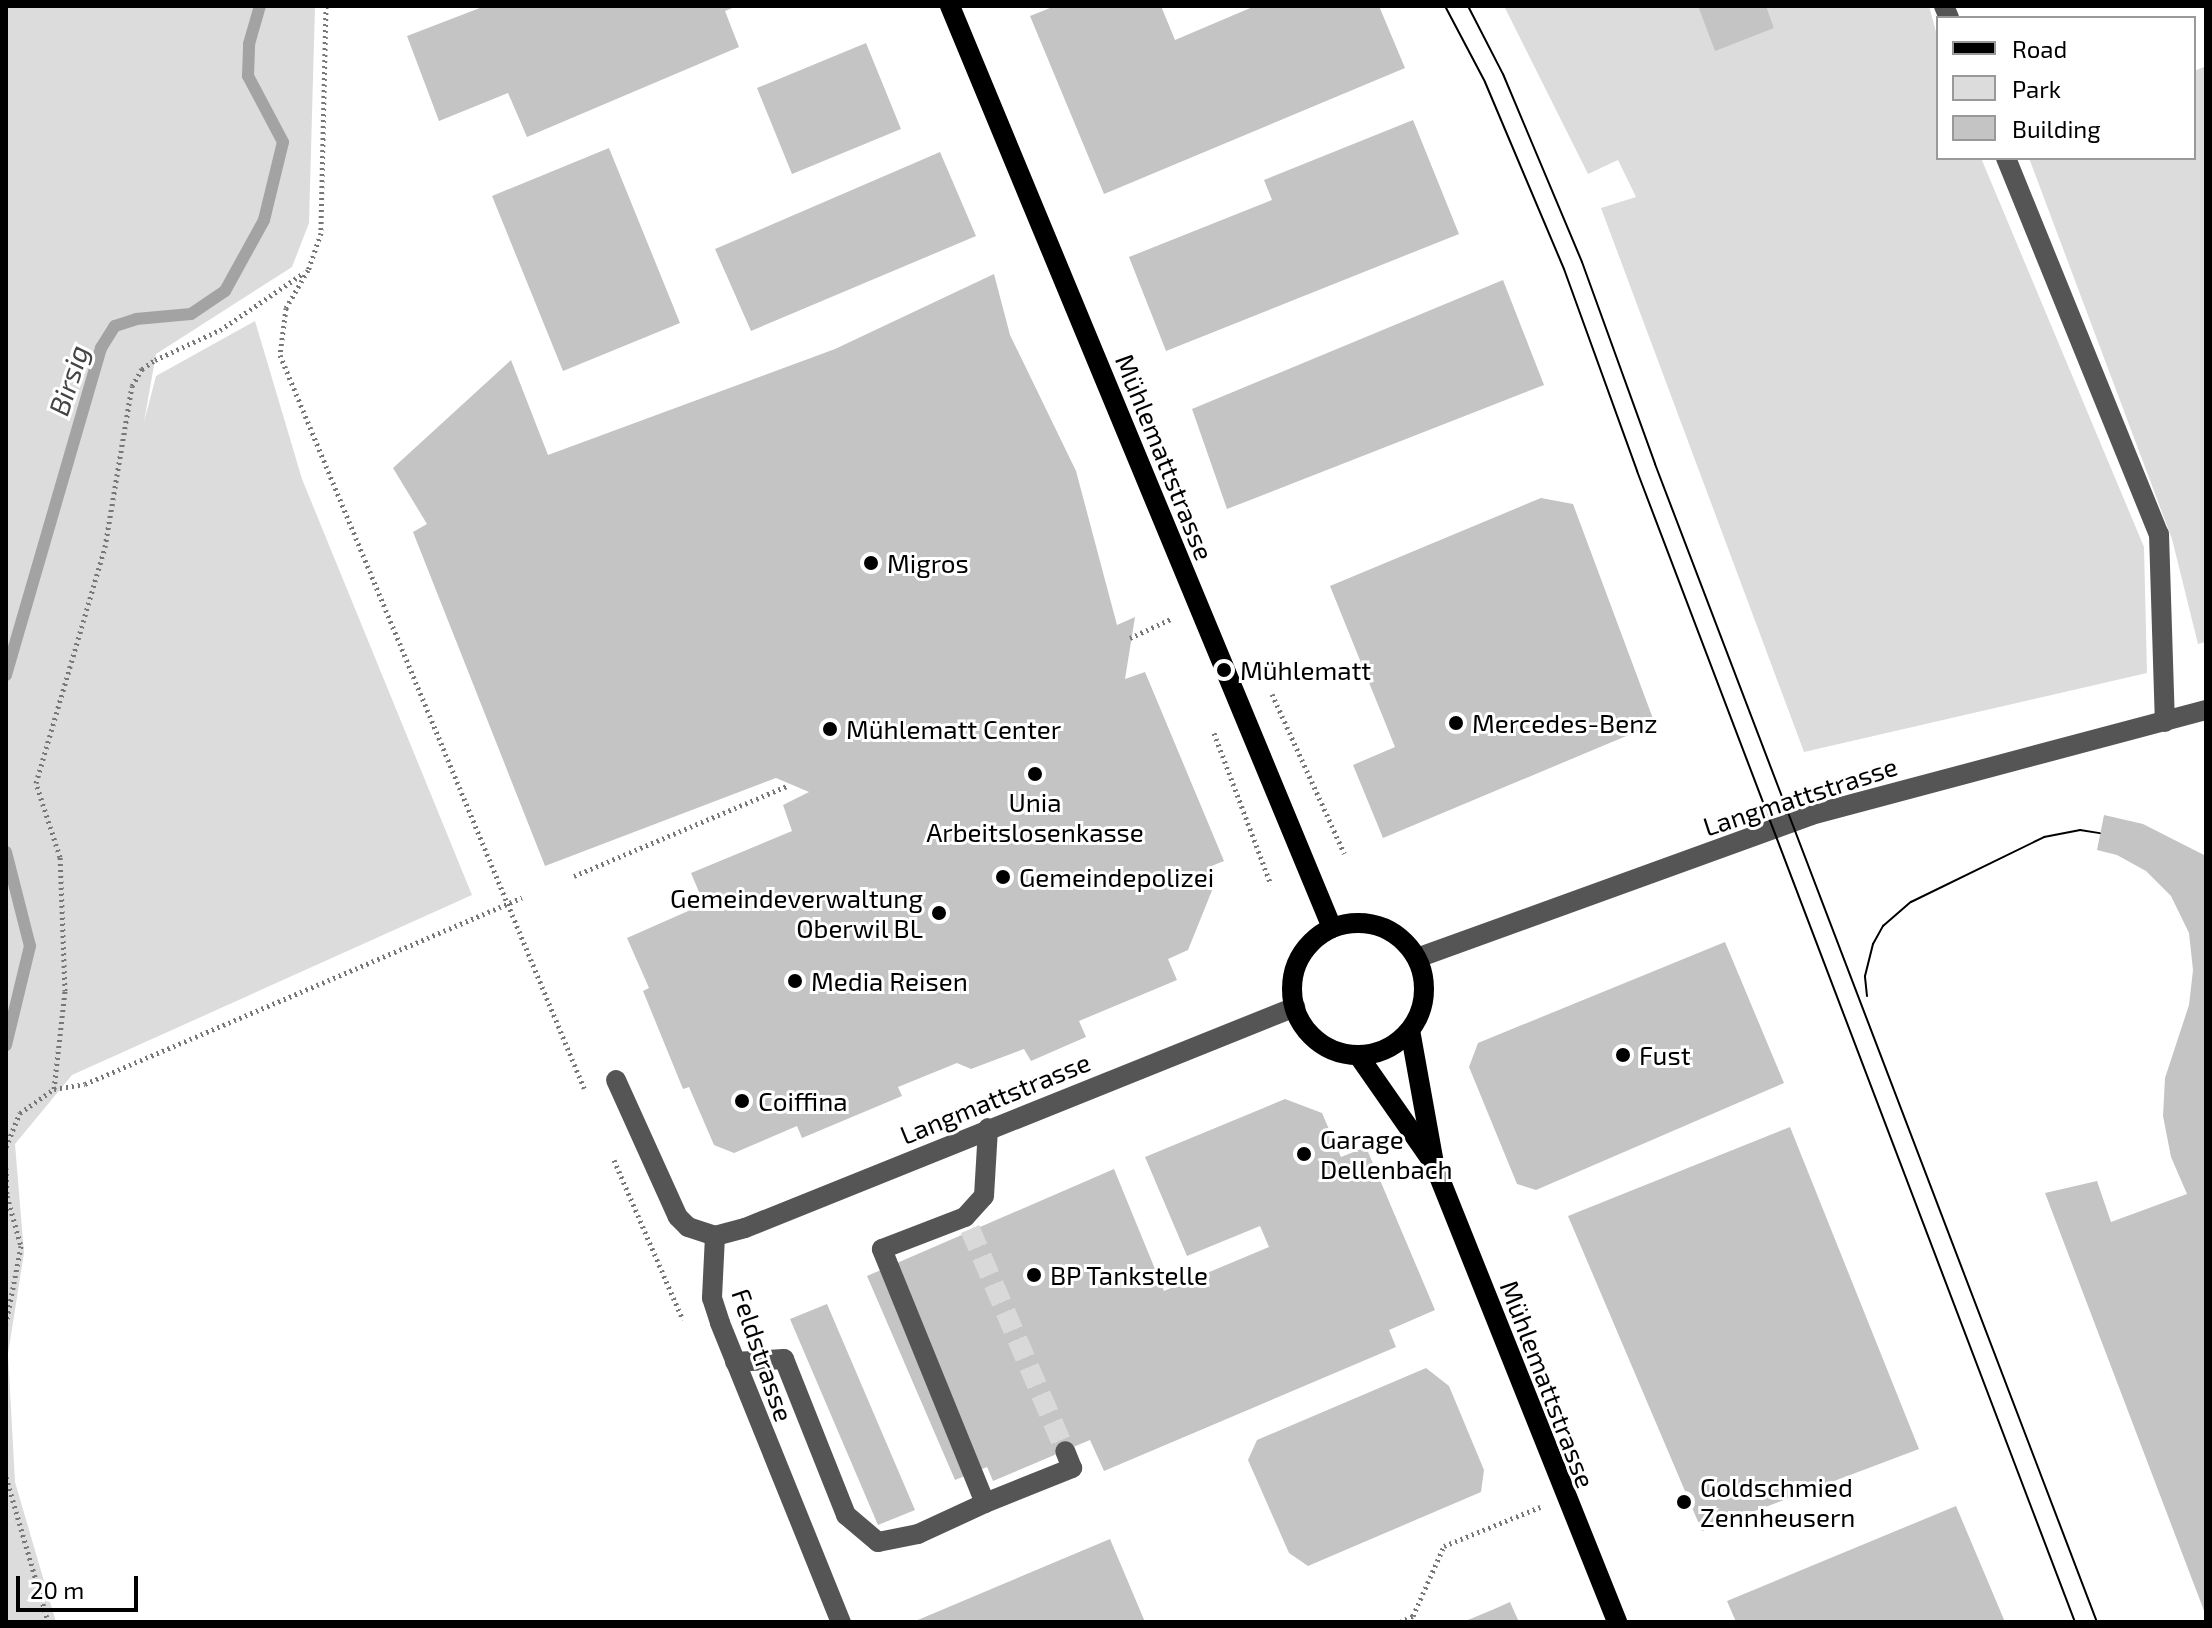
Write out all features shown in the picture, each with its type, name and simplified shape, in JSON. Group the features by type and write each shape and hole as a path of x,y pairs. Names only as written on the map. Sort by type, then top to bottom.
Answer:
{"main road":[{"name":"Mühlemattstrasse","path":"950,6 1332,928"},
{"path":"1355,923 1380,926 1402,938 1417,958 1424,995 1420,1014 1410,1030 1378,1052 1358,1055 1337,1052 1318,1041 1303,1026 1295,1007 1295,969 1315,938 1332,928 1355,923"},
{"name":"Mühlemattstrasse","path":"1410,1030 1434,1164 1564,1496 1617,1622"},
{"name":"Mühlemattstrasse","path":"1358,1055 1434,1164"}],"street":[{"path":"2007,160 2159,534 2165,722"},
{"name":"Langmattstrasse","path":"1417,958 1811,815 2206,710"},
{"name":"Langmattstrasse","path":"715,1236 745,1228 1295,1007"},
{"path":"616,1080 678,1217 688,1227 715,1236"},
{"path":"985,1503 882,1249 968,1223 984,1196 988,1128"},
{"name":"Feldstrasse","path":"715,1236 712,1298 841,1622"},
{"path":"735,1362 784,1359 846,1515 878,1542 918,1534 1072,1468 1065,1451"}],"path":[{"path":"326,6 321,233 308,270 286,308 280,355 587,1096"},
{"path":"54,1089 65,991 60,857 36,783 105,547 132,386 142,369 155,360 220,330 308,270"},
{"path":"1166,607 1176,633"},
{"path":"1130,638 1171,619"},
{"path":"1208,718 1271,885"},
{"path":"574,876 789,785"},
{"path":"6,1147 20,1113 54,1089 85,1084 522,898"},
{"path":"612,1154 688,1330"},
{"path":"6,1168 7,1196 21,1246 6,1324"},
{"path":"6,1477 48,1622"},
{"path":"1400,1622 1413,1616 1444,1546 1564,1496"}],"green space":[{"path":"6,6 315,6 309,223 292,267 156,354 144,422 156,376 255,321 302,479 472,895 72,1075 15,1144 24,1253 8,1354 15,1482 56,1622 6,1622"},
{"path":"1504,6 1698,6 1774,28 1767,8 1773,6 1929,6 1936,32 1936,160 1982,160 2144,547 2147,673 1804,752 1601,208 1636,197 1618,160 1588,174"},
{"path":"2206,66 2206,642 2198,644 2172,539 2030,160 2196,160 2196,70"}],"building":[{"path":"485,6 737,6 725,11 739,47 527,137 508,93 439,121 407,36"},
{"path":"1055,6 1161,6 1175,40 1255,6 1379,6 1405,68 1104,194 1030,16"},
{"path":"1698,6 1772,6 1767,8 1774,28 1715,51"},
{"path":"866,43 901,129 792,174 757,88"},
{"path":"1413,120 1459,234 1166,351 1129,257 1272,200 1264,180"},
{"path":"609,148 680,323 563,371 492,196"},
{"path":"940,152 976,236 751,331 715,249"},
{"name":"Mühlematt Center","path":"994,274 1010,335 1076,471 1117,625 1135,617 1125,679 1145,672 1224,861 1209,867 1215,883 1188,950 1168,959 1177,980 1079,1021 1086,1037 1031,1061 1024,1049 971,1069 957,1063 898,1087 902,1096 802,1138 797,1126 734,1153 714,1145 689,1087 683,1089 643,991 649,988 627,938 704,904 691,873 792,831 783,805 809,792 776,778 545,866 413,532 427,524 393,468 511,360 548,455 835,349"},
{"path":"1503,280 1544,385 1227,509 1192,409"},
{"path":"1541,498 1573,504 1655,724 1383,838 1353,765 1395,747 1330,586"},
{"path":"2104,815 2143,824 2206,856 2206,1616 2045,1193 2097,1181 2111,1222 2187,1194 2171,1157 2163,1116 2165,1078 2189,1005 2193,970 2189,933 2171,896 2146,871 2117,855 2097,850"},
{"name":"Fust","path":"1725,942 1784,1083 1536,1190 1517,1184 1469,1067 1478,1043"},
{"name":"BP Tankstelle","path":"1285,1099 1322,1113 1341,1157 1366,1147 1435,1310 1389,1330 1396,1347 1104,1471 1090,1440 993,1481 987,1467 955,1480 867,1276 1114,1169 1164,1291 1269,1247 1260,1226 1187,1256 1145,1157"},
{"path":"1790,1127 1919,1449 1702,1531 1568,1216"},
{"path":"827,1304 915,1510 878,1525 790,1319"},
{"path":"1426,1368 1449,1386 1484,1470 1481,1492 1308,1566 1289,1553 1248,1460 1257,1440"},
{"path":"1956,1506 2005,1622 1736,1622 1727,1601"},
{"path":"1110,1539 1145,1622 913,1622"},
{"path":"1510,1602 1519,1622 1463,1622 1492,1610"}],"waterway":[{"name":"Birsig","path":"6,675 101,348 115,326 136,319 191,314 225,291 264,220 283,142 248,76 249,44 260,6"},
{"name":"Birsig","path":"6,852 30,946 6,1045"}],"tunnel":[{"path":"970,1229 1065,1451"}],"tram line":[{"path":"1445,6 1485,82 1564,269 1637,471 2075,1622"},
{"path":"1468,6 1503,74 1582,262 1655,464 2097,1622"},
{"path":"1867,996 1865,976 1873,944 1883,926 1911,902 2044,837 2080,830 2100,833"}],"place":[{"name":"Migros","path":"871,563"},
{"name":"Mühlematt","path":"1224,670"},
{"name":"Mercedes-Benz","path":"1456,723"},
{"name":"Mühlematt Center","path":"830,729"},
{"name":"Unia Arbeitslosenkasse","path":"1035,774"},
{"name":"Gemeindepolizei","path":"1003,877"},
{"name":"Gemeindeverwaltung Oberwil BL","path":"939,913"},
{"name":"Media Reisen","path":"795,981"},
{"name":"Fust","path":"1623,1055"},
{"name":"Coiffina","path":"742,1101"},
{"name":"Garage Dellenbach","path":"1304,1154"},
{"name":"BP Tankstelle","path":"1034,1275"},
{"name":"Goldschmied Zennheusern","path":"1684,1502"}]}
